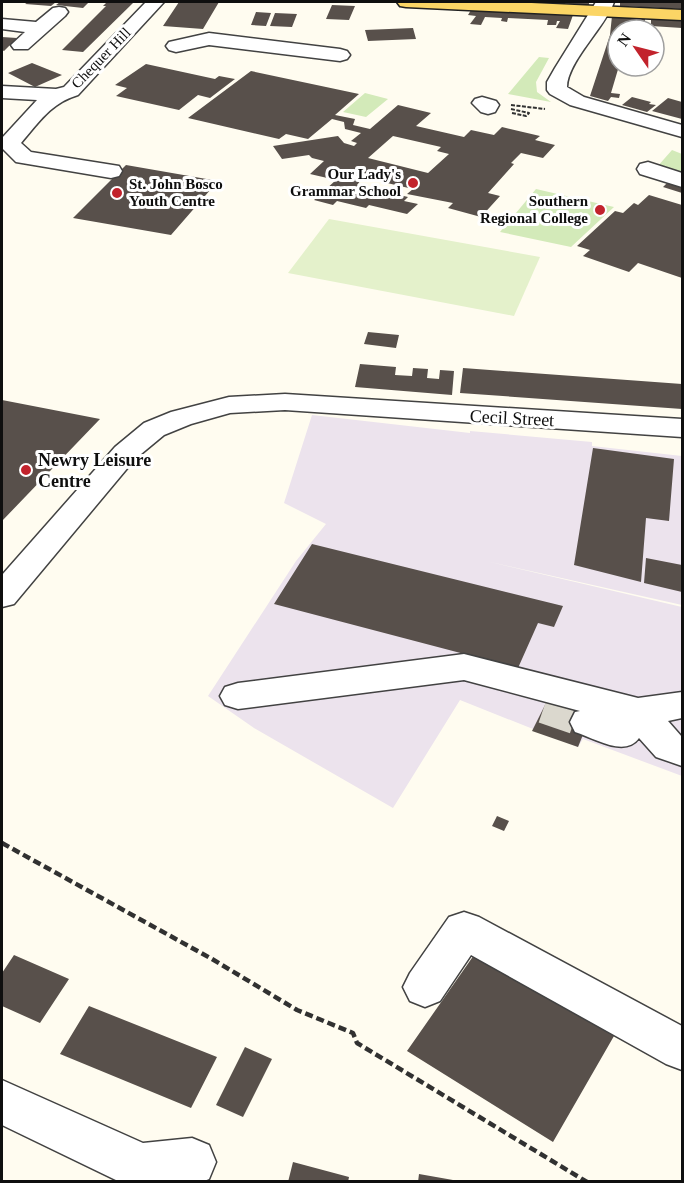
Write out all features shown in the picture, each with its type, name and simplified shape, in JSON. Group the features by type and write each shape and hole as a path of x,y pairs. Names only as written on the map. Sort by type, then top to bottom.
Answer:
{"main road":[{"path":"418,2 603,6 682,15"}],"street":[{"name":"Chequer Hill","path":"2,92 56,95 71,91 155,2"},
{"path":"603,6 556,82 557,90 577,101 682,131"},
{"path":"21,45 59,12"},
{"path":"2,24 40,28"},
{"path":"119,39 206,52 250,55"},
{"path":"176,46 209,39 340,55"},
{"path":"56,95 9,143 24,157 111,171"},
{"path":"648,169 682,180"},
{"name":"Cecil Street","path":"2,596 124,453 154,429 181,418 228,405 285,402 682,428"},
{"path":"238,696 464,668 638,712 682,705"},
{"path":"494,675 508,694 544,706"},
{"path":"588,722 621,734 638,712"},
{"path":"638,712 669,747 682,752"},
{"path":"425,987 464,930 682,1049"},
{"path":"2,1102 142,1167 192,1161"}],"path":[{"path":"510,109 529,113 526,116 491,105 537,110 549,109"},
{"path":"2,843 213,959 297,1010 353,1033 357,1043 587,1182"}],"shaded area":[{"path":"312,415 470,433 470,431 592,442 592,446 682,456 682,605 486,561 682,607 682,776 583,739 578,747 460,700 393,808 254,728 208,696 296,561 326,524 284,503"}],"green space":[{"path":"539,57 549,58 536,82 537,92 551,102 508,94"},
{"path":"365,93 388,99 366,117 343,112"},
{"path":"672,150 682,154 682,175 657,167"},
{"path":"536,189 614,207 571,247 500,232"},
{"path":"329,219 540,257 514,316 288,273"}],"building":[{"path":"28,2 56,2 51,6 25,4"},
{"path":"60,2 89,2 83,8 56,5"},
{"path":"107,2 133,3 83,52 62,50 106,6 103,6"},
{"path":"179,2 219,2 203,29 163,26"},
{"path":"551,2 589,2 589,6"},
{"path":"620,2 682,2 682,9 620,6"},
{"path":"332,5 355,6 349,20 326,19"},
{"path":"471,10 573,15 568,29 556,28 560,21 557,21 556,25 547,25 548,20 508,18 507,22 501,21 502,18 485,17 481,25 470,24 476,16 468,15"},
{"path":"256,12 271,13 266,26 251,25"},
{"path":"275,13 297,14 292,27 270,26"},
{"path":"612,16 645,18 612,18"},
{"path":"666,19 682,20 682,28 666,27"},
{"path":"413,28 416,39 368,41 365,30"},
{"path":"2,37 17,38 4,51 2,50"},
{"path":"606,47 606,78 615,78 611,93 620,94 619,98 611,97 608,101 590,96"},
{"path":"32,63 62,75 35,87 8,73"},
{"path":"146,64 215,79 219,76 235,79 210,98 198,95 179,110 116,96 127,88 115,85"},
{"path":"251,71 359,94 335,115 355,119 353,125 370,129 398,105 431,113 416,126 464,137 471,130 494,135 502,127 540,136 535,140 555,145 543,158 521,153 488,193 500,196 481,217 448,208 453,203 407,194 413,189 348,174 346,177 361,180 357,185 408,197 404,201 418,204 407,214 369,205 366,208 337,201 333,205 314,200 336,180 310,174 324,161 309,155 282,159 273,146 338,136 344,143 354,146 357,143 351,141 361,133 345,129 344,122 332,119 308,139 286,134 279,139 188,118","holes":["393,136 441,147 437,151 449,154 428,173 368,158"]},
{"path":"632,97 656,105 647,112 622,105"},
{"path":"668,98 682,102 682,119 652,111"},
{"path":"126,165 218,181 171,235 73,218"},
{"path":"670,180 682,184 682,193 663,187"},
{"path":"649,195 682,205 682,278 638,263 629,272 583,256 590,250 577,246 615,211 623,213 634,203 638,205"},
{"path":"368,332 399,335 396,348 364,344"},
{"path":"360,364 396,367 395,375 412,376 413,368 428,369 427,378 439,379 440,370 454,371 452,395 355,387"},
{"path":"463,368 682,384 682,409 460,393"},
{"name":"Newry Leisure Centre","path":"2,400 100,419 2,521"},
{"path":"593,448 674,459 669,521 646,518 641,582 574,565"},
{"path":"312,544 563,606 554,627 538,623 518,668 274,604"},
{"path":"646,558 682,565 682,592 644,583"},
{"path":"548,699 591,715 578,747 532,731"},
{"path":"497,816 509,821 504,831 492,826"},
{"path":"14,955 69,979 40,1023 2,1006 2,973"},
{"path":"474,955 614,1036 553,1142 407,1051"},
{"path":"89,1006 217,1057 191,1108 60,1054"},
{"path":"245,1047 272,1059 243,1117 216,1105"},
{"path":"293,1162 349,1177 348,1182 288,1182"},
{"path":"419,1174 453,1180 453,1182 418,1182"}],"tunnel":[{"path":"544,707 588,722"}],"place":[{"name":"Our Lady's Grammar School","path":"413,183"},
{"name":"St. John Bosco Youth Centre","path":"117,193"},
{"name":"Southern Regional College","path":"600,210"},
{"name":"Newry Leisure Centre","path":"26,470"}]}
